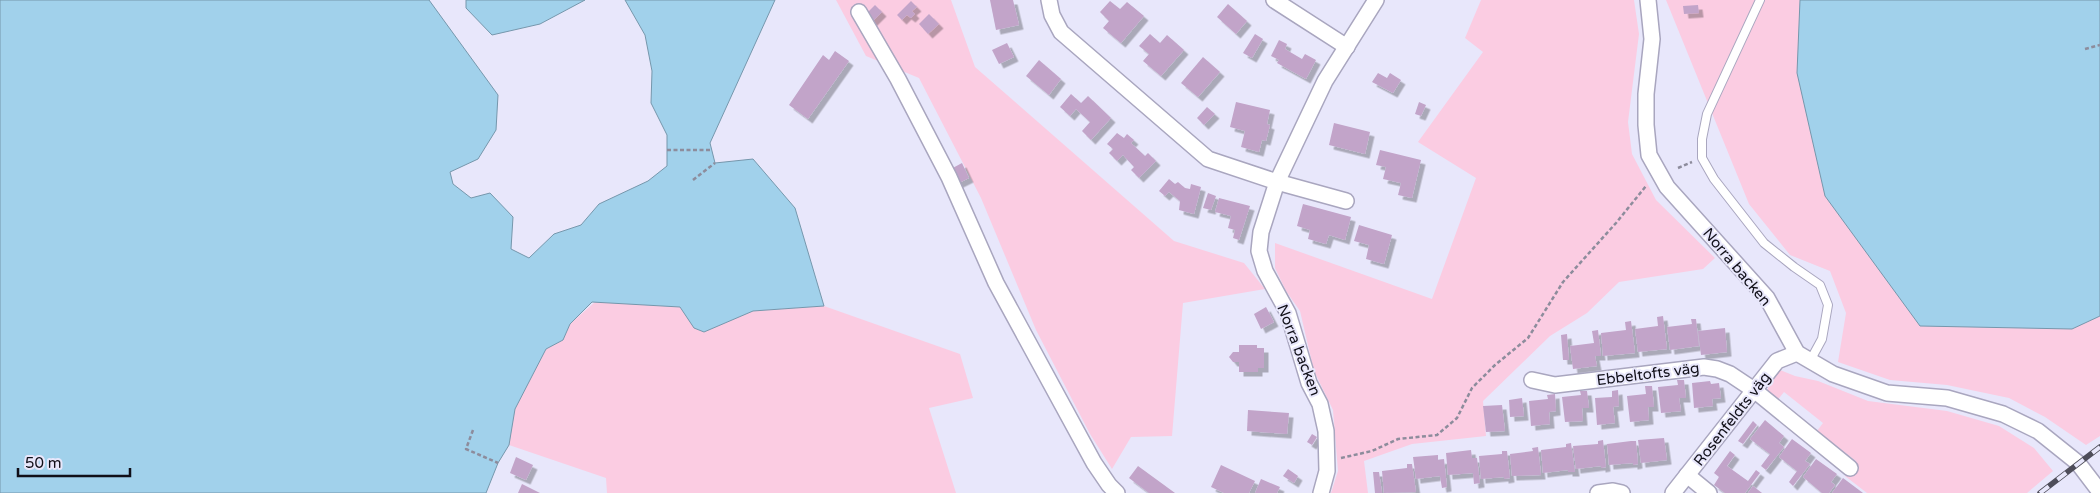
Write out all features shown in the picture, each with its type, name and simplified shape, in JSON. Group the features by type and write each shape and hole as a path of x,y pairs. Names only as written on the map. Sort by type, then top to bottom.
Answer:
{"street":[{"path":"1049,0 1052,15 1061,32 1208,159 1277,182 1346,201"},
{"path":"1274,0 1347,47"},
{"name":"Norra backen","path":"1321,493 1327,471 1327,461 1326,431 1320,404 1309,384 1288,313 1264,271 1259,251 1261,232 1277,182 1325,80 1376,0"},
{"name":"Norra backen","path":"1648,0 1652,39 1646,94 1646,125 1649,155 1667,187 1767,298 1804,357 1833,374 1887,393 1947,398 2003,414 2038,431 2064,451 2078,463 2100,492"},
{"path":"859,12 898,78 949,177 996,283 1094,463 1117,493"},
{"name":"Rosenfeldts väg","path":"1673,493 1778,361 1804,357"},
{"name":"Ebbeltofts väg","path":"1532,380 1554,385 1704,367 1717,368 1754,390 1850,468"},
{"path":"1687,475 1709,493"},
{"path":"1598,493 1613,491 1622,493"}],"lane":[{"path":"1760,0 1707,114 1702,139 1702,158 1714,179 1764,243 1794,267 1820,284 1828,305 1822,339 1804,357"}],"path":[{"path":"2085,49 2100,45"},
{"path":"667,150 710,150"},
{"path":"1678,168 1702,158"},
{"path":"694,180 715,163"},
{"path":"1327,461 1372,451 1398,439 1437,434 1457,418 1472,388 1495,364 1528,338 1563,282 1616,223 1646,186"},
{"path":"473,430 466,449 498,463"}],"shaded area":[{"path":"836,0 951,0 975,67 1174,241 1244,263 1265,289 1183,303 1172,436 1131,437 1112,469 1090,434 1036,330 981,198 919,78 866,56"},
{"path":"1481,0 1634,0 1639,34 1628,122 1632,154 1656,200 1715,258 1703,269 1619,282 1587,313 1550,336 1483,401 1486,436 1412,444 1364,461 1368,493 1331,493 1338,471 1333,410 1314,371 1300,311 1286,291 1275,268 1275,243 1432,299 1476,178 1418,142 1483,52 1465,38"},
{"path":"1666,0 1819,0 2100,202 2100,436 2086,445 2045,417 2009,398 1947,385 1890,380 1838,362 1846,313 1830,271 1790,255 1749,204"},
{"path":"595,302 680,307 694,328 704,332 753,311 824,306 960,354 973,398 929,408 956,493 607,493 606,478 509,445 515,409 546,349 563,340 570,324"},
{"path":"1780,370 1795,376 1818,381 1868,401 1947,411 1999,426 2034,448 2053,471 2027,493 1867,493 1845,476 1856,461 1817,431 1823,423 1784,392 1776,402 1768,393 1768,386"}],"water":[{"path":"0,0 429,0 498,95 496,130 478,159 450,172 453,184 471,198 490,193 513,217 511,249 529,258 554,234 581,225 599,204 648,181 667,166 667,135 651,103 652,71 645,35 625,0 775,0 710,143 715,163 753,159 795,208 824,306 753,311 704,332 694,328 680,307 592,302 570,324 563,340 546,349 515,409 509,445 498,463 486,493 0,493"},
{"path":"466,0 585,0 540,24 492,35 466,8"},
{"path":"1800,0 2100,0 2100,316 2072,329 1920,326 1825,196 1797,73"}],"building":[{"path":"990,0 1013,0 1019,25 996,30"},
{"path":"911,1 917,7 912,11 915,14 911,18 907,15 902,20 897,15"},
{"path":"1110,1 1120,9 1127,2 1144,16 1121,43 1103,28 1109,21 1100,12"},
{"path":"1228,4 1247,21 1236,34 1217,17"},
{"path":"875,5 882,12 872,22 865,15"},
{"path":"1698,5 1699,13 1684,14 1683,6"},
{"path":"929,14 939,24 928,34 919,24"},
{"path":"1150,34 1160,43 1167,35 1184,50 1161,76 1143,61 1149,54 1139,46"},
{"path":"1255,34 1263,39 1252,58 1243,53"},
{"path":"1279,40 1287,44 1285,49 1302,59 1305,54 1316,60 1306,79 1277,63 1279,60 1271,56"},
{"path":"1007,43 1014,57 999,64 992,50"},
{"path":"835,51 849,61 808,119 789,105 823,55 829,60"},
{"path":"1203,57 1220,72 1198,97 1181,83"},
{"path":"1039,60 1061,79 1049,95 1026,76"},
{"path":"1378,73 1387,78 1390,73 1401,80 1393,93 1372,82"},
{"path":"1071,94 1081,103 1088,96 1111,118 1091,140 1082,131 1090,122 1076,109 1070,116 1060,107"},
{"path":"1236,102 1270,110 1267,124 1270,125 1266,141 1262,140 1259,152 1241,147 1245,131 1230,127"},
{"path":"1419,102 1426,105 1421,116 1415,114"},
{"path":"1207,107 1215,114 1204,125 1197,118"},
{"path":"1334,123 1370,132 1365,154 1329,145"},
{"path":"1117,133 1124,138 1127,134 1134,140 1131,143 1145,156 1148,153 1156,161 1139,178 1131,170 1134,167 1123,155 1117,161 1109,153 1113,149 1107,144"},
{"path":"1380,150 1421,160 1412,198 1398,195 1401,183 1383,179 1386,167 1376,165"},
{"path":"962,163 969,178 957,184 949,170"},
{"path":"1169,179 1175,184 1178,182 1185,188 1190,189 1191,184 1201,187 1194,214 1179,210 1180,201 1169,192 1165,196 1159,191"},
{"path":"1208,193 1216,196 1211,210 1203,208"},
{"path":"1219,198 1250,206 1239,240 1233,238 1235,230 1228,228 1231,216 1215,212"},
{"path":"1303,204 1351,217 1345,240 1329,235 1326,244 1308,239 1310,230 1297,226"},
{"path":"1359,225 1392,235 1384,264 1366,259 1369,245 1354,241"},
{"path":"1266,307 1274,322 1261,329 1254,314"},
{"path":"1663,316 1667,349 1638,352 1635,329 1658,326 1657,317"},
{"path":"1691,319 1696,319 1699,346 1670,350 1667,327 1692,324"},
{"path":"1631,321 1635,353 1603,356 1601,333 1626,330 1625,322"},
{"path":"1725,328 1727,352 1701,355 1698,331"},
{"path":"1598,330 1601,356 1595,356 1597,366 1573,369 1570,346 1594,343 1592,331"},
{"path":"1567,334 1569,360 1563,360 1561,335"},
{"path":"1239,345 1257,345 1257,348 1264,348 1264,368 1258,368 1258,372 1239,372 1239,362 1233,362 1229,357 1233,352 1239,352"},
{"path":"1677,380 1684,380 1686,398 1679,398 1681,411 1661,413 1658,387 1678,385"},
{"path":"1710,381 1711,384 1719,383 1721,398 1712,399 1713,406 1694,408 1692,383"},
{"path":"1645,386 1652,386 1654,407 1648,407 1649,420 1630,422 1627,396 1646,394"},
{"path":"1618,390 1619,406 1613,407 1615,423 1597,425 1595,398 1612,397 1612,391"},
{"path":"1580,391 1587,391 1589,408 1582,408 1583,421 1565,422 1562,397 1581,395"},
{"path":"1555,394 1556,411 1549,412 1550,424 1531,426 1529,401 1548,399 1547,395"},
{"path":"1522,398 1524,416 1510,417 1509,400"},
{"path":"1502,405 1505,431 1486,432 1483,406"},
{"path":"1248,410 1289,413 1287,434 1247,431"},
{"path":"1765,420 1784,436 1779,443 1784,447 1766,470 1761,466 1770,454 1750,439"},
{"path":"1753,421 1757,425 1743,444 1738,441"},
{"path":"1312,434 1317,437 1312,445 1307,442"},
{"path":"1664,438 1667,460 1641,463 1638,440"},
{"path":"1792,439 1811,453 1805,461 1810,464 1793,486 1789,482 1797,471 1779,457"},
{"path":"1603,440 1606,467 1576,469 1573,446 1598,444 1598,441"},
{"path":"1636,441 1638,464 1609,465 1607,444"},
{"path":"1571,443 1575,472 1568,472 1568,470 1543,473 1541,450 1566,447 1566,444"},
{"path":"1538,447 1541,475 1512,476 1510,454 1533,451 1532,448"},
{"path":"1471,450 1472,458 1477,458 1480,483 1474,484 1473,473 1448,475 1446,453"},
{"path":"1502,451 1507,451 1510,478 1481,479 1479,456 1502,454"},
{"path":"1730,451 1735,455 1727,466 1748,481 1756,470 1760,473 1745,493 1725,493 1714,485 1719,477 1714,473"},
{"path":"1438,455 1438,460 1444,459 1447,487 1442,488 1440,476 1416,479 1413,457"},
{"path":"516,457 533,465 526,480 510,473"},
{"path":"1816,459 1837,474 1831,482 1835,485 1829,493 1822,493 1803,477"},
{"path":"1407,464 1412,464 1416,492 1384,493 1382,471 1407,468"},
{"path":"1221,465 1255,481 1249,493 1224,493 1211,487"},
{"path":"1138,466 1175,493 1149,493 1129,478"},
{"path":"1288,469 1298,476 1294,483 1283,476"},
{"path":"1373,472 1379,472 1382,493 1375,493"},
{"path":"1843,478 1863,493 1832,493"},
{"path":"1261,479 1280,487 1277,493 1255,493"},
{"path":"522,484 540,493 518,493"},
{"path":"1753,486 1762,493 1748,493"}],"railway":[{"path":"2040,493 2100,447"}]}
